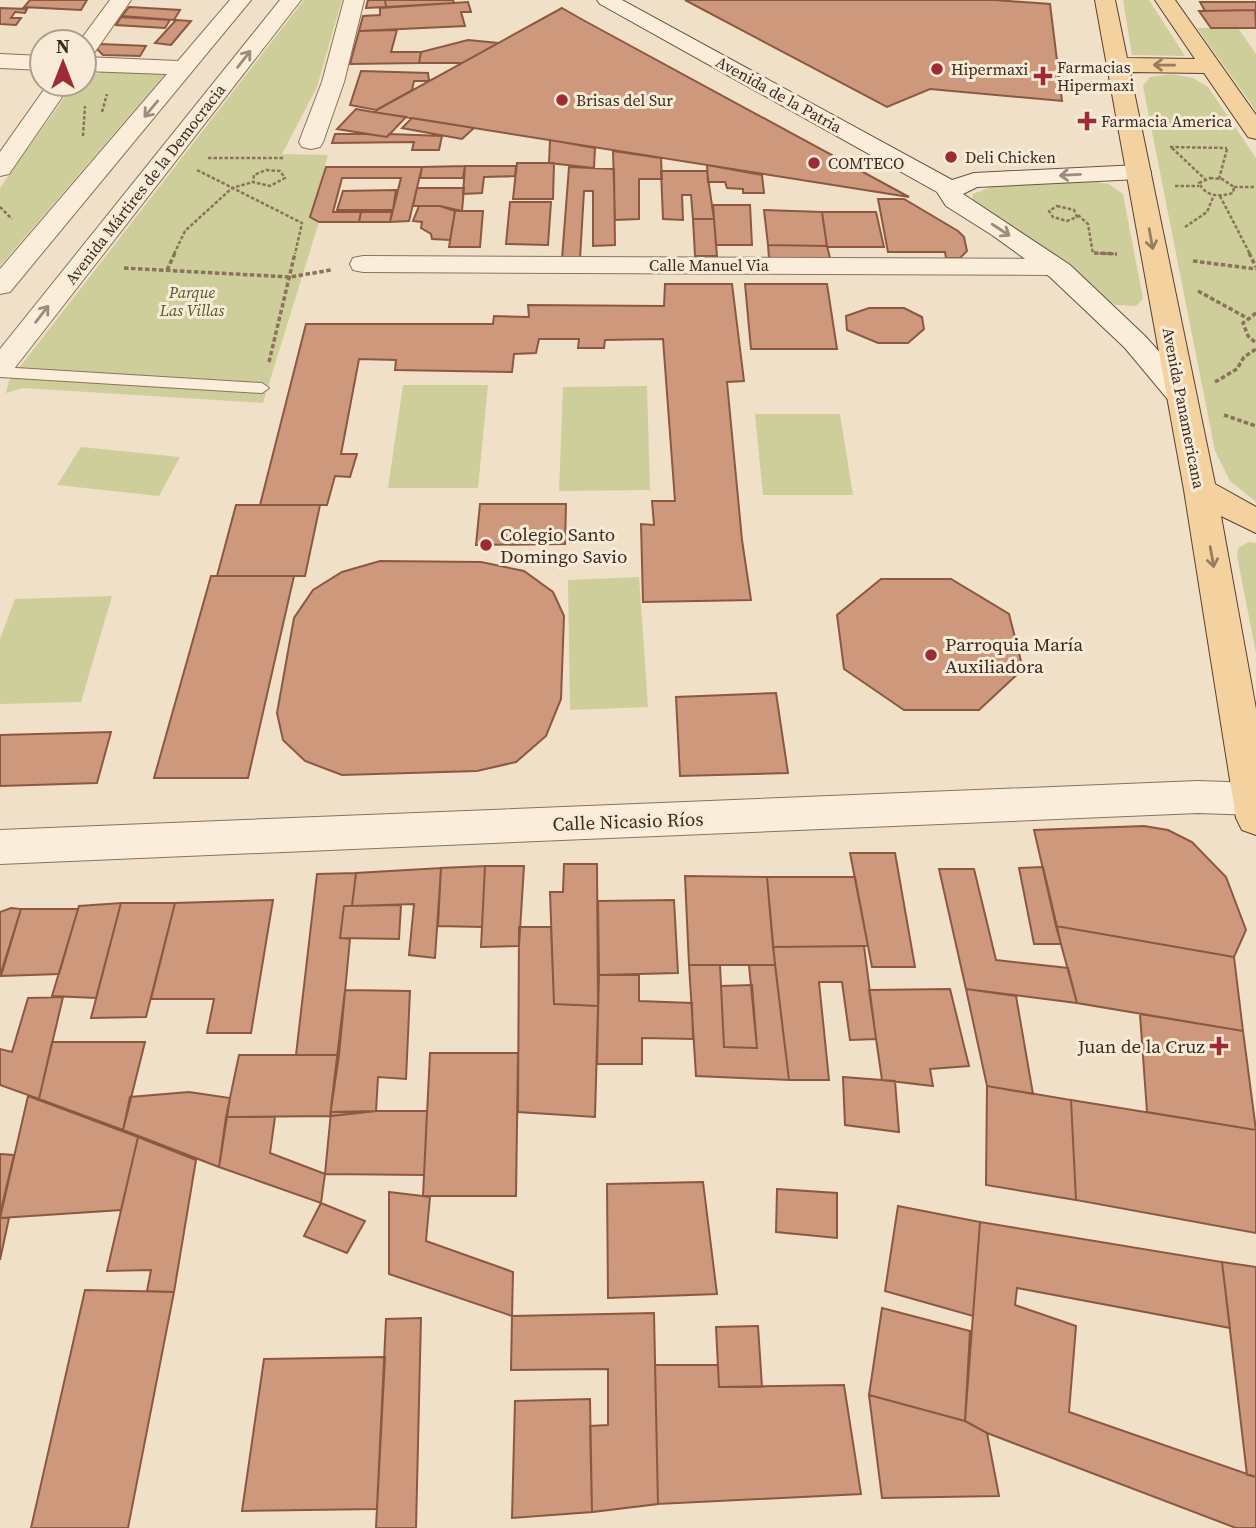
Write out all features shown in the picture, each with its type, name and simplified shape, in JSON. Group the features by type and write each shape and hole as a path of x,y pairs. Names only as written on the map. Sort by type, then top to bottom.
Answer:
{"main road":[{"name":"Avenida Panamericana","path":"1105,0 1139,172 1194,389 1200,490 1255,805"},
{"path":"1165,0 1256,132"},
{"path":"1119,65 1210,66"},
{"path":"1200,490 1256,522"}],"street":[{"path":"98,32 121,0"},
{"path":"0,286 100,160 185,68 241,0"},
{"name":"Avenida Mártires de la Democracia","path":"0,370 81,265 172,157 291,0"},
{"path":"311,142 334,82 354,0"},
{"name":"Avenida de la Patria","path":"607,0 950,189 950,195 955,201 1001,229 1054,267 1135,342 1194,389"},
{"path":"0,61 28,62"},
{"path":"98,65 185,68"},
{"path":"0,169 50,98"},
{"path":"950,189 974,180 1139,172"},
{"name":"Calle Manuel Via","path":"363,264 1054,267"},
{"name":"Calle Nicasio Ríos","path":"0,847 1170,798 1255,805"}],"lane":[{"path":"0,370 262,388"}],"path":[{"path":"85,98 82,161 100,160 110,84"},
{"path":"1158,145 1228,148 1219,179"},
{"path":"1170,147 1205,179"},
{"path":"172,157 293,158"},
{"path":"172,157 302,223 262,388"},
{"path":"167,270 185,232 232,188 253,182 270,186 285,178 280,171 266,170 254,175 253,182"},
{"path":"1199,186 1200,180 1219,179 1234,187 1256,187"},
{"path":"1167,186 1199,186 1220,196 1230,194 1234,187"},
{"path":"1176,229 1183,229 1207,212 1214,195"},
{"path":"1220,196 1256,268"},
{"path":"1078,215 1071,220 1062,220 1050,215 1049,211 1057,206 1066,206 1086,219 1094,253 1090,262"},
{"path":"1094,253 1128,255"},
{"path":"1182,258 1203,264 1256,268"},
{"path":"81,265 290,277 363,264"},
{"path":"1195,289 1247,318"},
{"path":"1256,313 1247,318 1244,330 1256,343"},
{"path":"1194,389 1216,382 1238,370 1243,365 1244,357 1256,349"},
{"path":"1214,413 1256,426"}],"green space":[{"name":"Parque Las Villas","path":"304,0 342,0 317,87 282,154 328,155 310,217 319,222 263,403 23,388 6,393 9,381"},
{"path":"1123,0 1149,0 1185,56 1132,55"},
{"path":"1197,28 1238,28 1256,54 1256,111"},
{"path":"106,71 166,73 0,266 0,188 64,98 98,98 98,73"},
{"path":"1171,74 1193,78 1208,87 1256,158 1256,502 1230,481 1215,451 1143,86 1150,77"},
{"path":"1087,181 1109,184 1123,194 1143,299 1136,306 1109,302 1044,248 972,201 973,194 991,187"},
{"path":"403,385 488,385 478,488 388,488"},
{"path":"647,386 650,490 559,491 563,387"},
{"path":"755,414 840,414 853,495 763,495"},
{"path":"81,447 180,457 159,496 57,485"},
{"path":"1249,542 1256,543 1256,653 1237,556 1238,548"},
{"path":"639,577 648,707 570,710 568,580"},
{"path":"112,596 81,702 0,704 0,639 15,599"}],"building":[{"path":"30,0 87,0 81,10 24,7"},
{"path":"368,0 385,0 386,7 366,8"},
{"path":"385,0 453,0 454,3 386,7"},
{"name":"Hipermaxi","path":"685,0 994,0 1050,4 1062,101 930,89 887,107"},
{"path":"468,2 471,12 461,12 465,26 359,31 363,16 380,15 380,8"},
{"path":"1200,2 1256,2 1256,10 1205,11"},
{"path":"129,7 180,10 174,20 122,16"},
{"path":"0,8 27,9 25,13 15,12 11,18 21,18 16,25 0,24"},
{"name":"Brisas del Sur","path":"562,8 583,20 909,197 373,112"},
{"path":"1255,10 1256,28 1211,28 1199,11"},
{"path":"121,17 170,20 165,28 116,25"},
{"path":"176,20 191,21 171,45 155,43"},
{"path":"397,30 391,52 421,52 419,63 350,64 359,31"},
{"path":"468,40 498,43 462,63 419,63 421,52"},
{"path":"100,44 146,46 140,56 103,55 98,47"},
{"path":"361,71 428,73 429,81 414,81 412,90 376,110 350,105"},
{"path":"356,109 406,117 387,137 337,129"},
{"path":"412,118 474,128 462,139 402,128"},
{"path":"335,134 442,136 439,150 412,150 414,142 332,143"},
{"path":"550,140 595,148 594,168 549,163"},
{"path":"613,151 661,158 662,179 639,179 639,219 615,220"},
{"path":"517,163 554,163 553,199 513,199"},
{"path":"707,165 762,175 764,193 743,193 743,189 727,188 725,182 708,182"},
{"path":"465,166 463,178 420,178 422,167"},
{"path":"465,166 516,166 515,176 484,177 482,193 463,194"},
{"path":"326,167 422,167 409,221 390,222 401,178 342,178 333,212 361,212 359,222 319,222 310,217"},
{"path":"569,167 614,169 615,245 593,246 593,191 584,191 580,259 562,259"},
{"path":"661,171 707,171 714,219 693,219 691,195 682,195 683,220 663,219"},
{"path":"417,188 464,188 462,211 440,206 413,206"},
{"path":"396,190 393,210 337,210 343,191"},
{"path":"878,199 904,199 958,231 964,237 967,251 960,258 946,258 945,252 888,252"},
{"path":"510,202 551,202 548,245 506,244"},
{"path":"713,205 750,205 752,245 716,245"},
{"path":"419,206 440,206 455,211 450,240 432,239 431,234 421,228 422,222 413,221"},
{"path":"764,210 822,212 827,246 768,245"},
{"path":"455,211 483,211 480,247 449,247"},
{"path":"361,212 392,212 390,222 359,222"},
{"path":"822,212 876,212 884,247 827,247"},
{"path":"693,219 714,219 717,256 695,256"},
{"path":"768,245 827,246 830,258 769,258"},
{"path":"665,284 732,284 744,381 727,382 742,540 751,600 643,602 641,524 654,525 652,501 675,501 663,339 605,340 604,348 578,348 579,339 539,339 536,353 514,354 512,372 395,370 396,360 359,359 341,454 357,454 350,477 335,476 327,505 260,505 306,324 493,324 494,316 529,317 528,305 664,306"},
{"path":"745,284 827,284 837,349 751,349"},
{"path":"869,308 904,308 922,317 924,329 908,343 878,343 847,330 846,316"},
{"path":"480,504 566,504 565,544 476,545"},
{"path":"236,505 320,505 305,576 217,576"},
{"path":"380,561 481,562 524,571 553,592 564,616 561,699 546,736 516,762 477,771 342,775 305,761 283,740 277,713 294,618 313,590 342,572"},
{"path":"211,576 294,576 248,778 154,778"},
{"name":"Parroquia María Auxiliadora","path":"881,579 951,579 1009,614 1023,669 979,710 904,710 844,669 837,615"},
{"path":"776,693 788,773 680,776 676,697"},
{"path":"111,732 97,783 0,786 0,735"},
{"path":"1144,826 1168,830 1192,842 1226,877 1246,930 1234,957 1056,926 1034,830"},
{"path":"850,853 895,853 915,967 872,967"},
{"path":"564,864 597,864 598,1006 554,1004 550,892 563,892"},
{"path":"485,866 524,866 519,946 481,947"},
{"path":"485,866 482,927 438,926 441,868"},
{"path":"1043,867 1061,944 1034,944 1019,868"},
{"path":"441,868 435,958 409,955 414,904 352,906 356,873"},
{"path":"939,869 974,869 996,960 1068,968 1077,1003 966,989"},
{"path":"356,873 352,906 344,906 340,938 350,939 339,1055 296,1055 317,874"},
{"path":"685,876 767,877 775,965 689,965"},
{"path":"767,877 855,877 868,946 773,947"},
{"path":"273,900 251,1033 207,1033 214,999 151,999 175,903"},
{"path":"674,900 678,973 599,975 598,901"},
{"path":"121,903 175,903 146,1017 91,1018"},
{"path":"121,903 96,998 52,996 79,906"},
{"path":"401,905 399,939 340,938 344,906"},
{"path":"11,908 21,909 0,976 0,912"},
{"path":"21,909 78,909 59,974 1,976"},
{"path":"1056,926 1234,957 1243,1031 1077,1003"},
{"path":"519,927 551,927 554,1004 598,1006 595,1117 518,1112"},
{"path":"864,946 876,1039 850,1040 842,982 819,982 829,1080 789,1080 773,947"},
{"path":"689,965 720,965 724,1047 757,1048 749,965 775,965 789,1080 696,1076"},
{"path":"599,975 639,975 639,1001 692,1003 693,1039 642,1038 642,1064 597,1064"},
{"path":"752,985 757,1048 724,1047 721,986"},
{"path":"950,989 969,1066 930,1069 933,1086 882,1080 869,990"},
{"path":"966,989 1016,996 1033,1094 987,1086"},
{"path":"345,990 410,991 406,1079 378,1077 376,1111 330,1116"},
{"path":"63,997 39,1099 0,1085 0,1049 12,1052 28,998"},
{"path":"1140,1014 1243,1031 1256,1130 1147,1112"},
{"path":"52,1042 145,1042 123,1130 39,1099"},
{"path":"430,1053 518,1053 516,1196 423,1196"},
{"path":"239,1055 339,1055 330,1116 226,1117"},
{"path":"843,1077 895,1081 899,1132 845,1125"},
{"path":"987,1086 1071,1100 1076,1200 986,1185"},
{"path":"189,1092 230,1098 219,1167 123,1130 130,1097"},
{"path":"28,1096 138,1137 121,1210 0,1218"},
{"path":"1071,1100 1256,1130 1256,1233 1076,1200"},
{"path":"427,1111 424,1175 325,1174 331,1112"},
{"path":"226,1117 275,1117 270,1153 325,1174 321,1203 219,1167"},
{"path":"138,1137 196,1160 174,1292 147,1291 151,1270 107,1271"},
{"path":"0,1154 14,1155 0,1214"},
{"path":"703,1182 717,1294 608,1298 607,1184"},
{"path":"777,1189 837,1193 837,1238 776,1232"},
{"path":"389,1192 430,1197 426,1241 513,1272 512,1316 389,1274"},
{"path":"321,1203 365,1221 347,1253 304,1236"},
{"path":"898,1206 980,1222 973,1316 885,1291"},
{"path":"0,1218 9,1218 0,1260"},
{"path":"980,1222 1222,1262 1230,1328 1017,1288 1015,1305 1076,1326 1069,1412 1256,1477 1256,1528 1236,1528 987,1433 965,1421"},
{"path":"1222,1262 1256,1267 1256,1477 1247,1475"},
{"path":"85,1290 174,1292 128,1528 31,1528"},
{"path":"882,1308 970,1331 965,1421 869,1395"},
{"path":"654,1313 658,1504 592,1512 590,1426 608,1425 608,1369 511,1370 512,1316"},
{"path":"421,1318 416,1528 376,1528 386,1319"},
{"path":"758,1326 762,1387 719,1387 716,1327"},
{"path":"385,1357 377,1509 242,1511 264,1359"},
{"path":"655,1365 718,1365 719,1387 844,1385 861,1494 658,1504"},
{"path":"869,1395 965,1421 987,1433 999,1496 882,1498"},
{"path":"590,1399 592,1512 512,1518 515,1401"}],"place":[{"name":"Hipermaxi","path":"937,69"},
{"name":"Farmacias Hipermaxi","path":"1043,76"},
{"name":"Brisas del Sur","path":"562,100"},
{"name":"Farmacia America","path":"1087,121"},
{"name":"Deli Chicken","path":"951,157"},
{"name":"COMTECO","path":"814,163"},
{"name":"Colegio Santo Domingo Savio","path":"486,545"},
{"name":"Parroquia María Auxiliadora","path":"931,655"},
{"name":"Juan de la Cruz","path":"1219,1046"}]}
